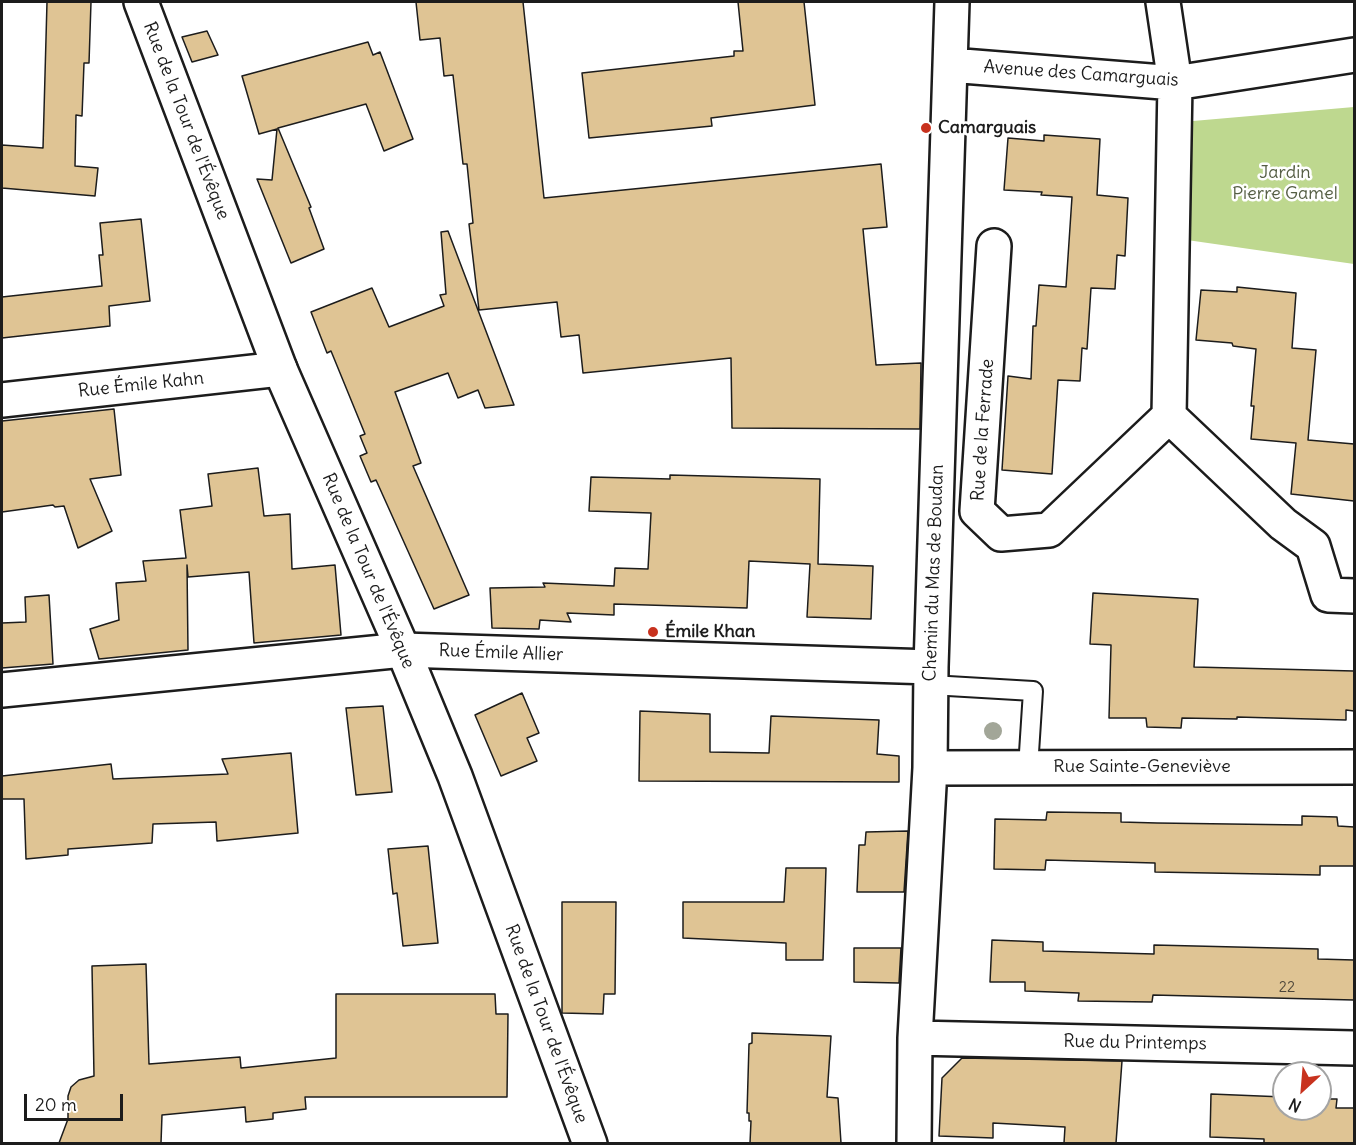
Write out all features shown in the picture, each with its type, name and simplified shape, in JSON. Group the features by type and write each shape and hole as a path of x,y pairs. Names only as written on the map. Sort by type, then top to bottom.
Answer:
{"street":[{"name":"Rue de la Tour de l'Évêque","path":"141,2 280,369 403,650 455,776 590,1143"},
{"name":"Chemin du Mas de Boudan","path":"914,1143 915,1038 930,768 952,2"},
{"path":"1163,2 1175,83 1169,416 1283,524 1313,546 1328,595 1354,596"},
{"name":"Avenue des Camarguais","path":"950,65 1175,83 1354,55"},
{"name":"Rue de la Ferrade","path":"994,246 977,512 1001,534 1049,530 1169,416"},
{"name":"Rue Émile Kahn","path":"2,400 280,369"},
{"name":"Rue Émile Allier","path":"2,690 403,650 931,676"},
{"name":"Rue Sainte-Geneviève","path":"930,768 1354,767"},
{"name":"Rue du Printemps","path":"915,1038 1354,1048"}],"lane":[{"path":"931,676 1033,691 1028,768"}],"green space":[{"name":"Jardin Pierre Gamel","path":"1354,107 1354,264 1187,240 1193,121"}],"building":[{"path":"47,2 91,2 89,63 84,63 82,116 76,115 75,166 98,168 95,196 2,188 2,145 43,148"},
{"path":"416,2 523,2 544,198 881,164 887,227 863,229 876,365 921,363 920,429 732,428 731,358 583,373 579,335 561,337 557,302 479,310 469,224 473,223 467,164 463,164 453,75 444,76 440,38 420,40"},
{"path":"738,2 804,2 815,105 711,118 712,126 589,138 582,73 734,56 734,51 743,51"},
{"path":"207,31 218,55 192,62 182,37"},
{"path":"368,42 373,55 380,52 413,139 384,151 366,104 278,128 311,207 309,208 324,249 291,263 257,179 272,180 277,129 259,134 242,76"},
{"path":"1044,135 1100,139 1097,195 1128,198 1125,256 1117,255 1115,289 1091,288 1087,349 1082,348 1080,381 1058,380 1052,474 1002,470 1008,376 1031,379 1033,326 1036,326 1039,285 1066,287 1072,197 1041,195 1042,192 1004,190 1008,138 1044,141"},
{"path":"141,219 150,301 109,306 110,326 2,338 2,297 102,286 99,255 103,255 100,223"},
{"path":"448,231 514,405 485,408 478,390 458,398 448,373 395,392 421,463 413,466 469,595 434,609 376,480 371,482 360,456 367,453 360,436 365,434 331,351 327,353 311,312 372,288 389,327 444,306 440,295 446,294 441,232"},
{"path":"1237,287 1296,293 1292,348 1316,350 1308,440 1354,444 1354,501 1291,494 1296,443 1251,439 1254,406 1251,406 1256,349 1233,346 1232,343 1196,340 1201,290 1237,292"},
{"path":"114,409 121,475 90,479 112,531 78,548 64,506 55,507 53,505 2,512 2,421"},
{"path":"258,468 264,516 290,514 292,569 335,565 341,635 254,643 249,572 188,577 187,565 188,650 99,659 90,629 119,620 116,583 146,581 143,561 186,558 180,510 212,506 208,474"},
{"path":"670,475 820,479 818,564 873,566 871,619 807,617 810,564 749,561 747,608 614,604 614,615 567,613 571,622 540,620 539,629 492,628 490,588 545,587 543,583 614,586 615,568 648,569 651,513 589,511 591,477 670,479"},
{"path":"1093,593 1198,599 1194,667 1354,671 1354,711 1346,710 1346,720 1182,718 1181,728 1147,727 1146,718 1109,718 1111,645 1090,644"},
{"path":"49,595 53,664 2,668 2,623 26,622 25,597"},
{"path":"522,693 539,733 527,738 537,761 501,776 475,715"},
{"path":"383,706 392,792 356,795 346,708"},
{"path":"640,711 710,714 710,752 769,753 771,716 879,720 877,754 899,756 899,782 639,781"},
{"path":"291,753 298,833 217,841 216,822 153,824 152,843 68,849 68,855 26,859 24,799 2,799 2,776 111,764 113,779 228,774 222,759"},
{"path":"1047,812 1121,813 1121,822 1157,823 1302,825 1302,816 1337,817 1338,826 1354,827 1354,866 1320,866 1320,875 1155,872 1155,863 1046,860 1045,870 994,869 995,819 1046,820"},
{"path":"908,831 904,892 857,892 859,845 865,845 866,832"},
{"path":"428,846 438,943 403,946 397,893 393,894 388,849"},
{"path":"786,868 826,868 823,960 786,960 786,943 683,938 683,902 784,902"},
{"path":"562,902 616,902 615,994 604,994 603,1014 562,1013"},
{"path":"992,940 1043,942 1043,951 1154,954 1154,945 1318,949 1318,959 1354,960 1354,1000 1153,995 1152,1002 1078,1001 1079,993 1025,991 1025,982 990,982"},
{"path":"854,948 901,948 899,983 854,982"},
{"path":"146,964 149,1064 240,1057 241,1068 336,1058 336,994 495,994 496,1014 508,1014 507,1097 305,1097 306,1109 273,1113 273,1119 246,1122 245,1107 162,1115 161,1143 59,1143 68,1119 68,1096 71,1087 79,1080 94,1076 92,966"},
{"path":"752,1033 831,1036 827,1097 838,1098 841,1143 750,1143 751,1121 747,1113 749,1044 752,1043"},
{"path":"962,1058 1122,1061 1116,1143 1064,1143 1065,1127 993,1123 993,1138 939,1136 942,1078"},
{"path":"1211,1094 1272,1097 1272,1121 1332,1121 1332,1099 1337,1099 1336,1108 1354,1108 1354,1143 1264,1143 1264,1139 1210,1137"}],"place":[{"name":"Camarguais","path":"926,128"},
{"name":"Émile Khan","path":"653,632"}]}
